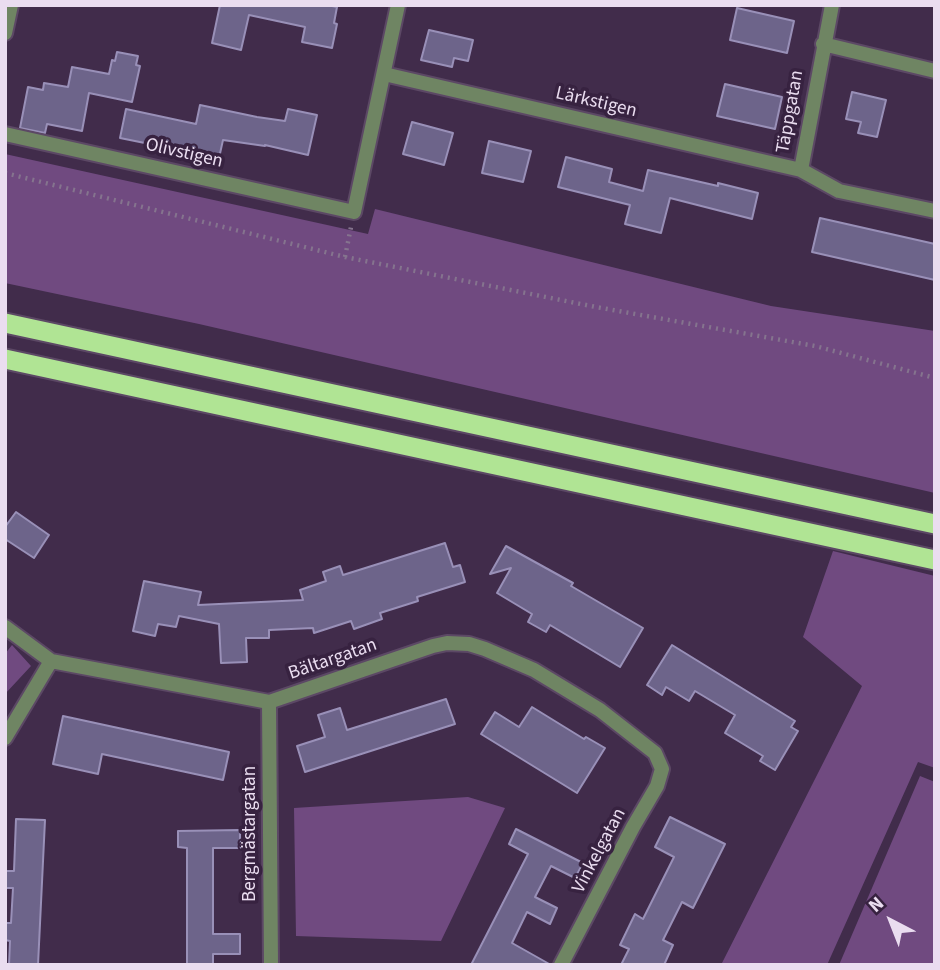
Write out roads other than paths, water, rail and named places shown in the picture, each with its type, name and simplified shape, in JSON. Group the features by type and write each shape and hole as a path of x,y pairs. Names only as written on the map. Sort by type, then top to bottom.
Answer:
{"highway":[{"path":"5,323 935,524"},
{"path":"5,359 935,560"}],"street":[{"path":"5,33 11,5"},
{"path":"384,74 398,5"},
{"name":"Täppgatan","path":"832,5 801,170 839,191 935,211"},
{"path":"823,44 935,71"},
{"name":"Lärkstigen","path":"384,74 801,170"},
{"name":"Olivstigen","path":"5,134 354,212 384,74"},
{"name":"Bältargatan","path":"5,627 51,661 269,702 432,646 447,643 468,644 534,670 600,710 655,753"},
{"path":"5,738 51,661"},
{"name":"Bergmästargatan","path":"269,702 271,965"},
{"name":"Vinkelgatan","path":"561,965 657,786 662,769 655,753"}]}
